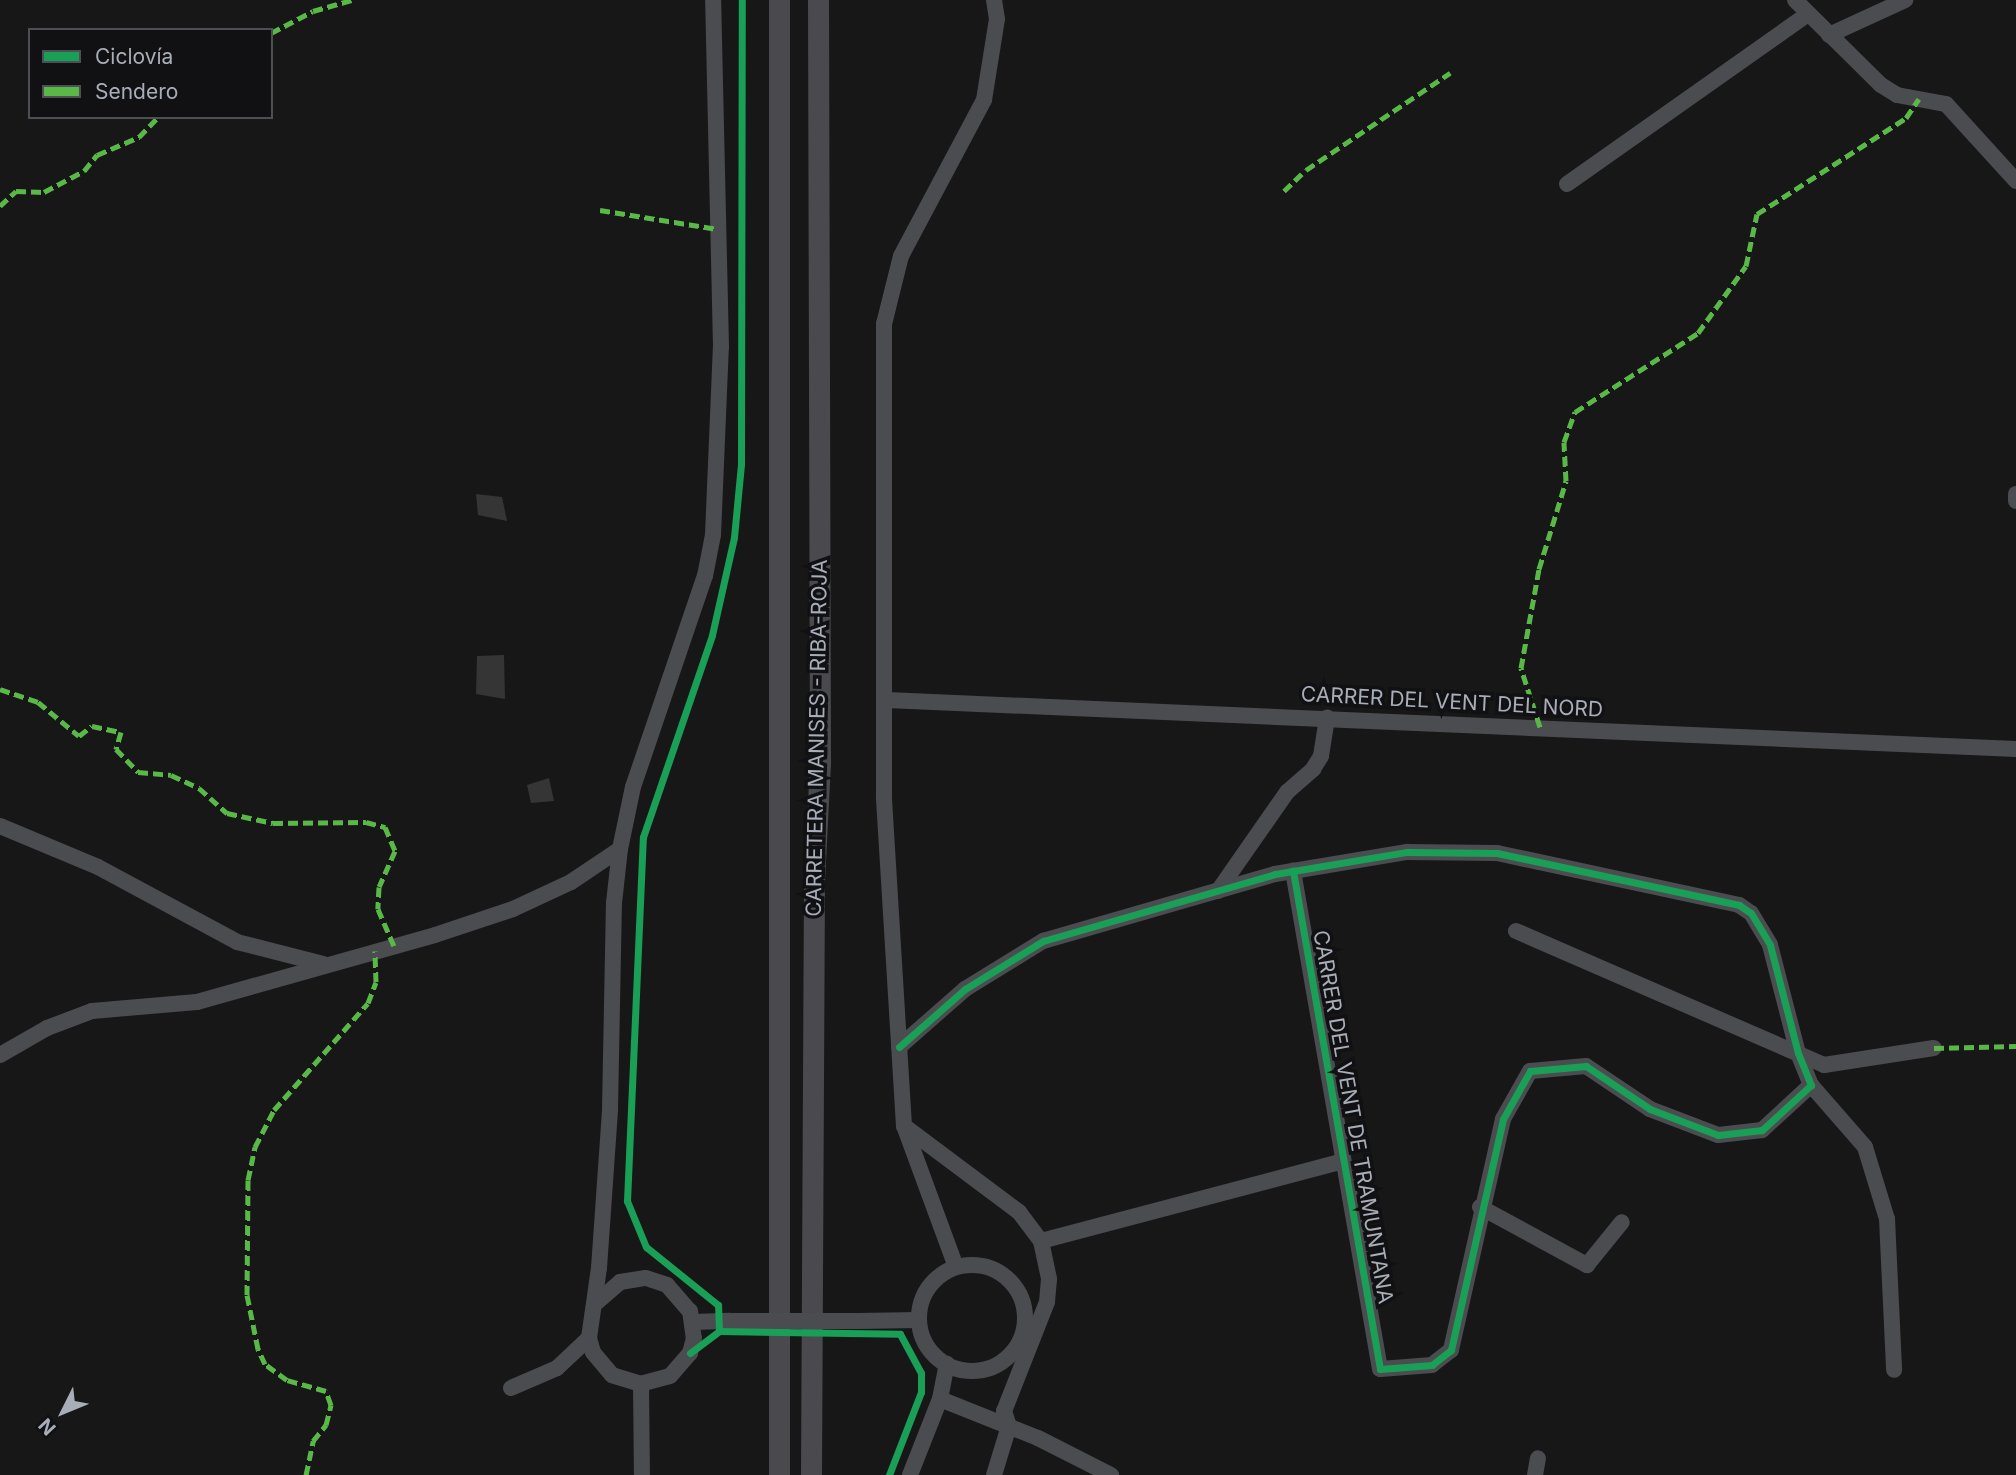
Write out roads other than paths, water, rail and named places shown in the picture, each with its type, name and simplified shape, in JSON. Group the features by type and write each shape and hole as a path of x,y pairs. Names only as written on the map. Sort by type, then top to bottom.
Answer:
{"main road":[{"name":"CARRETERA MANISES - RIBA-ROJA","path":"779,0 779,1475"},
{"name":"CARRETERA MANISES - RIBA-ROJA","path":"811,1475 814,894 820,762 818,0"}],"street":[{"path":"596,1303 620,1282 646,1278 677,1292 693,1322 692,1345 681,1366 670,1376 641,1384 612,1375 593,1352 589,1338 596,1303 610,1109 614,903 620,849 633,787 705,576 713,535 721,334 713,0"},
{"path":"956,1267 904,1126 884,797 887,700 884,324 901,256 984,100 997,19 994,0"},
{"path":"1795,0 1807,15 1897,95 1945,104 2014,177"},
{"path":"1829,35 1905,0"},
{"path":"1567,184 1807,15"},
{"path":"2016,494 2016,501"},
{"name":"CARRER DEL VENT DEL NORD","path":"887,700 1328,717 2016,749"},
{"path":"1218,891 1287,792 1313,769 1321,755 1328,717"},
{"path":"0,826 98,867 237,942 323,964"},
{"path":"0,1055 47,1028 92,1011 197,1002 264,986 323,964 513,909 571,882 620,849"},
{"path":"899,1047 965,989 1043,941 1293,871 1406,852 1497,853 1739,905 1751,914 1770,945 1798,1053 1811,1085 1866,1147 1887,1219 1894,1370"},
{"name":"CARRER DEL VENT DE TRAMUNTANA","path":"1293,871 1341,1162 1380,1368 1432,1365 1451,1350 1480,1207"},
{"path":"1516,931 1824,1065 1934,1048"},
{"path":"1622,1222 1587,1265 1480,1207 1503,1119 1530,1072 1586,1066 1650,1109 1717,1135 1762,1130 1811,1085"},
{"path":"904,1126 1019,1212 1041,1241 1049,1279 1047,1302 1004,1411 1009,1426 994,1475"},
{"path":"1041,1241 1341,1162"},
{"path":"986,1266 1008,1279 1019,1293 1025,1312 1024,1331 1002,1362 984,1369 947,1364 933,1353 919,1320 929,1287 956,1267 986,1266"},
{"path":"693,1322 919,1320"},
{"path":"511,1388 557,1368 589,1338"},
{"path":"910,1475 940,1399 947,1364"},
{"path":"641,1384 642,1475"},
{"path":"940,1399 1009,1426 1111,1475"},
{"path":"1535,1475 1538,1458"}]}
